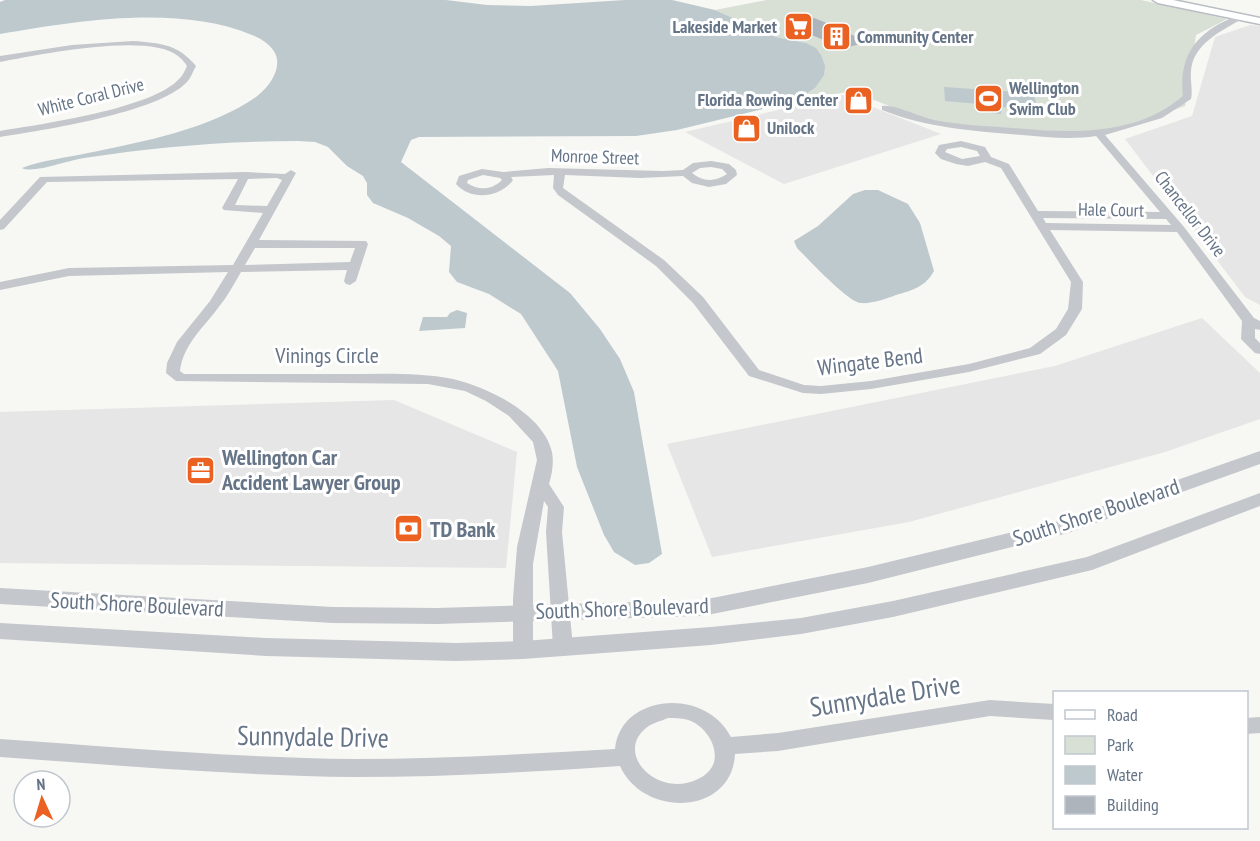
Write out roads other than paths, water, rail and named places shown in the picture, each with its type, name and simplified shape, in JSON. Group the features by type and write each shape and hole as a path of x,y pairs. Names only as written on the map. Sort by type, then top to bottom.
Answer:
{"main road":[{"path":"1158,0 1239,17 1260,18"},
{"path":"1189,0 1260,18"}],"street":[{"path":"885,108 929,123 958,127 1062,135 1098,134 1140,123 1177,108 1188,98 1184,80 1188,57 1199,41 1239,17"},
{"name":"White Coral Drive","path":"0,59 82,45 130,44 169,49 185,57 192,66 190,74 183,82 169,92 142,103 0,134"},
{"name":"Chancellor Drive","path":"1098,134 1115,150 1255,323 1248,339 1260,350"},
{"name":"Wingate Bend","path":"560,172 558,188 562,193 660,263 698,300 754,373 803,389 871,385 969,368 1035,351 1061,332 1075,309 1077,282 1005,166 985,158"},
{"name":"Monroe Street","path":"502,175 560,172 645,176 686,173"},
{"path":"245,175 228,208 271,210"},
{"name":"Vinings Circle","path":"0,227 44,179 290,176 219,298 189,335 172,366 172,373 181,378 431,380 470,388 494,400 521,418 539,436 544,453 543,487 532,513 522,588 523,650"},
{"name":"Hale Court","path":"1035,214 1169,216"},
{"path":"1079,215 1088,227"},
{"name":"Hale Court","path":"1042,226 1180,230"},
{"path":"249,244 362,244 350,281"},
{"path":"0,286 69,272 355,266"},
{"name":"South Shore Boulevard","path":"0,596 333,615 436,616 702,608 868,575 1068,526 1260,457"},
{"name":"Vinings Circle","path":"543,487 556,507 555,532 563,647"},
{"name":"South Shore Boulevard","path":"0,631 347,651 523,650 711,636 801,626 903,607 1092,563 1260,499"},
{"name":"Sunnydale Drive","path":"725,746 778,742 990,708 1053,712"},
{"path":"666,710 682,710 710,722 719,733 725,746 725,759 721,771 712,782 699,790 684,794 668,794 652,789 639,781 630,770 624,757 625,744 630,731 639,721 666,710"},
{"name":"Sunnydale Drive","path":"0,748 232,764 356,768 482,765 624,757"}],"water":[{"path":"5,0 446,0 487,5 531,6 625,0 672,0 715,10 776,37 806,43 816,48 825,66 824,75 815,88 796,101 677,130 636,136 419,137 411,140 401,162 570,293 600,329 620,359 634,392 662,554 649,563 635,565 614,552 604,535 577,467 558,371 521,314 489,294 457,282 449,272 451,246 439,236 408,218 373,203 367,195 367,183 363,176 347,166 328,147 315,142 298,141 217,143 84,158 34,169 22,168 175,133 218,118 238,108 260,94 274,76 277,59 268,44 252,35 223,26 192,20 160,18 93,20 0,34 0,2"},
{"path":"944,87 1034,93 1037,110 1001,107 1001,114 980,112 979,104 945,101"},
{"path":"865,190 878,190 908,204 920,223 934,271 927,281 913,289 878,301 860,303 846,295 828,279 797,248 794,241 818,226 853,194"},
{"path":"457,310 467,313 465,328 419,331 423,317 447,317"}],"place":[{"name":"Lakeside Market","path":"798,27"},
{"name":"Community Center","path":"836,37"},
{"name":"Wellington Swim Club","path":"988,98"},
{"name":"Florida Rowing Center","path":"859,100"},
{"name":"Unilock","path":"746,128"},
{"name":"Wellington Car Accident Lawyer Group","path":"201,470"},
{"name":"TD Bank","path":"409,529"}]}
